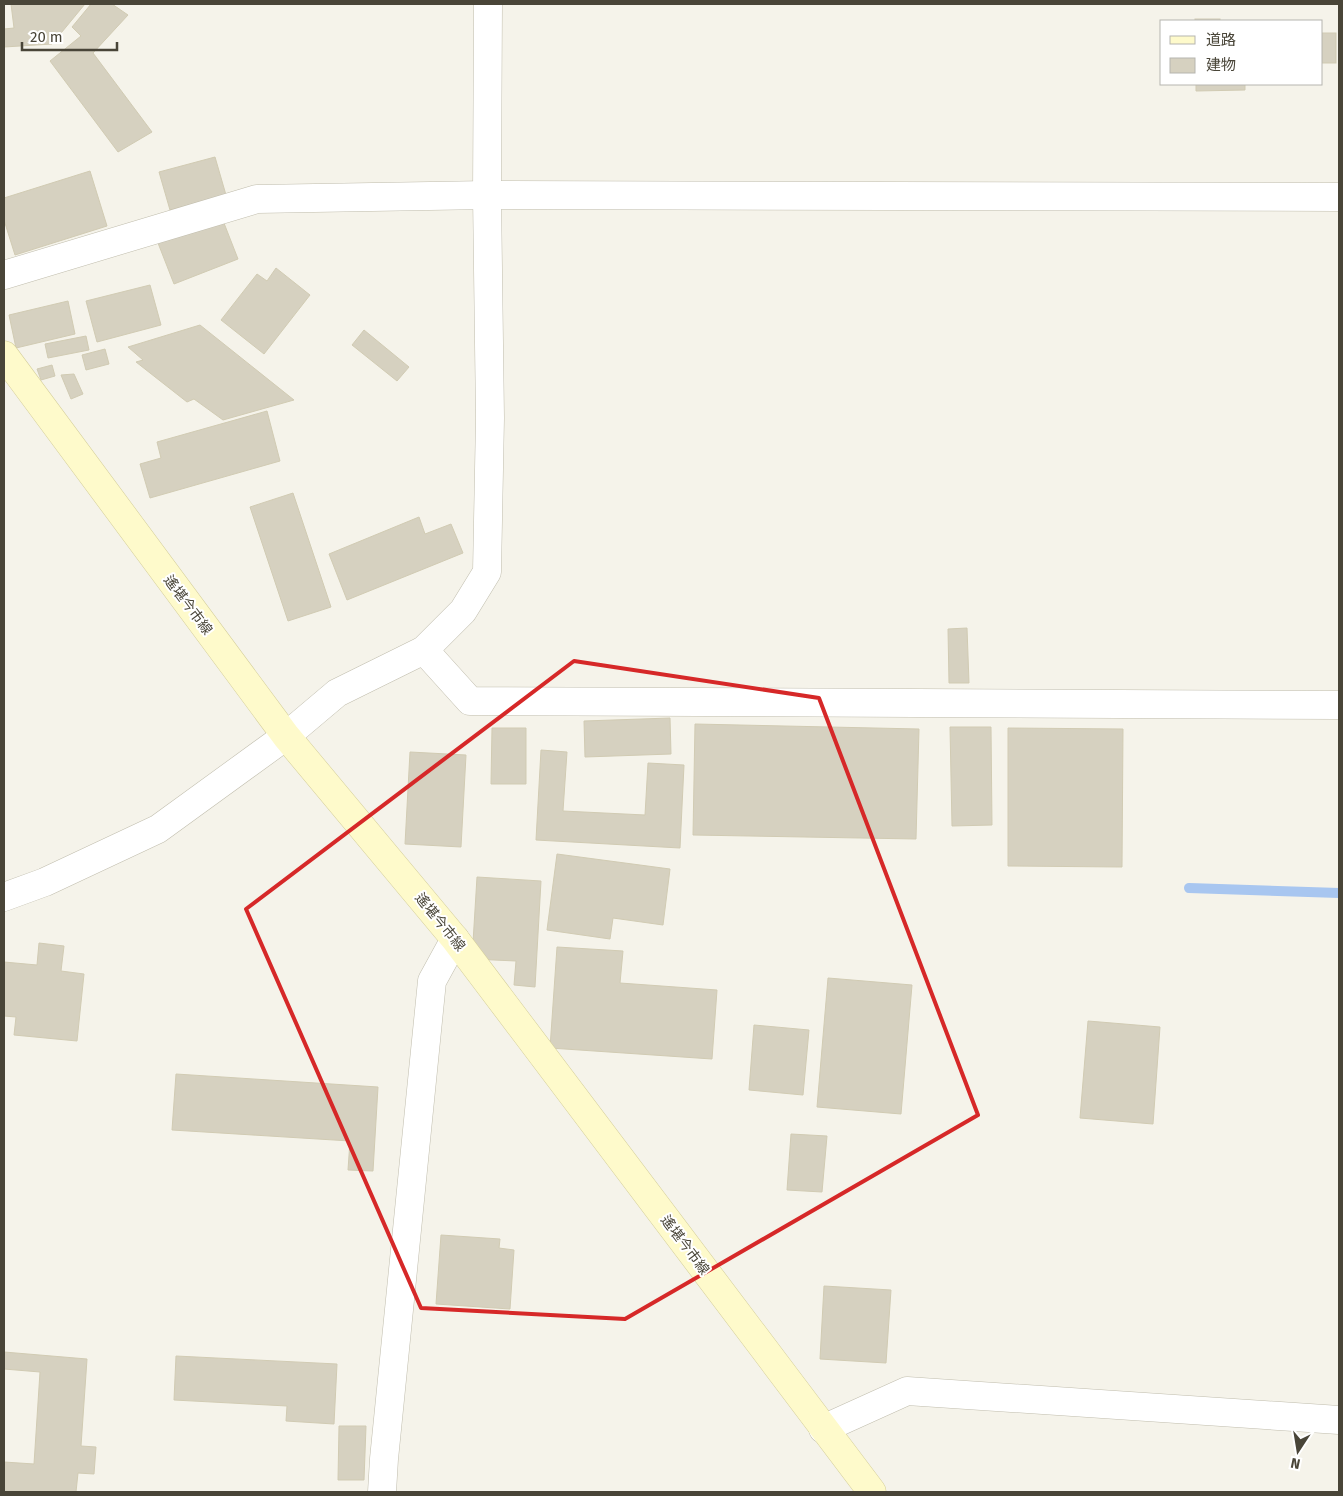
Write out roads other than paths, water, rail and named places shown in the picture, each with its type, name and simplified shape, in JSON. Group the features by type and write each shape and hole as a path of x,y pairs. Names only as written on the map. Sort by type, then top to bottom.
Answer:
{"main road":[{"name":"遙堪今市線","path":"4,356 286,736 455,939 872,1492"}],"street":[{"path":"4,896 45,882 158,829 286,736 337,693 424,650 463,611 487,572 490,418 487,195 488,4"},
{"path":"4,275 257,199 487,195 1339,197"},
{"path":"424,650 470,701 1339,705"},
{"path":"382,1492 432,981 455,939"},
{"path":"823,1429 907,1391 1339,1420"}],"waterway":[{"path":"1189,888 1339,893"}]}
